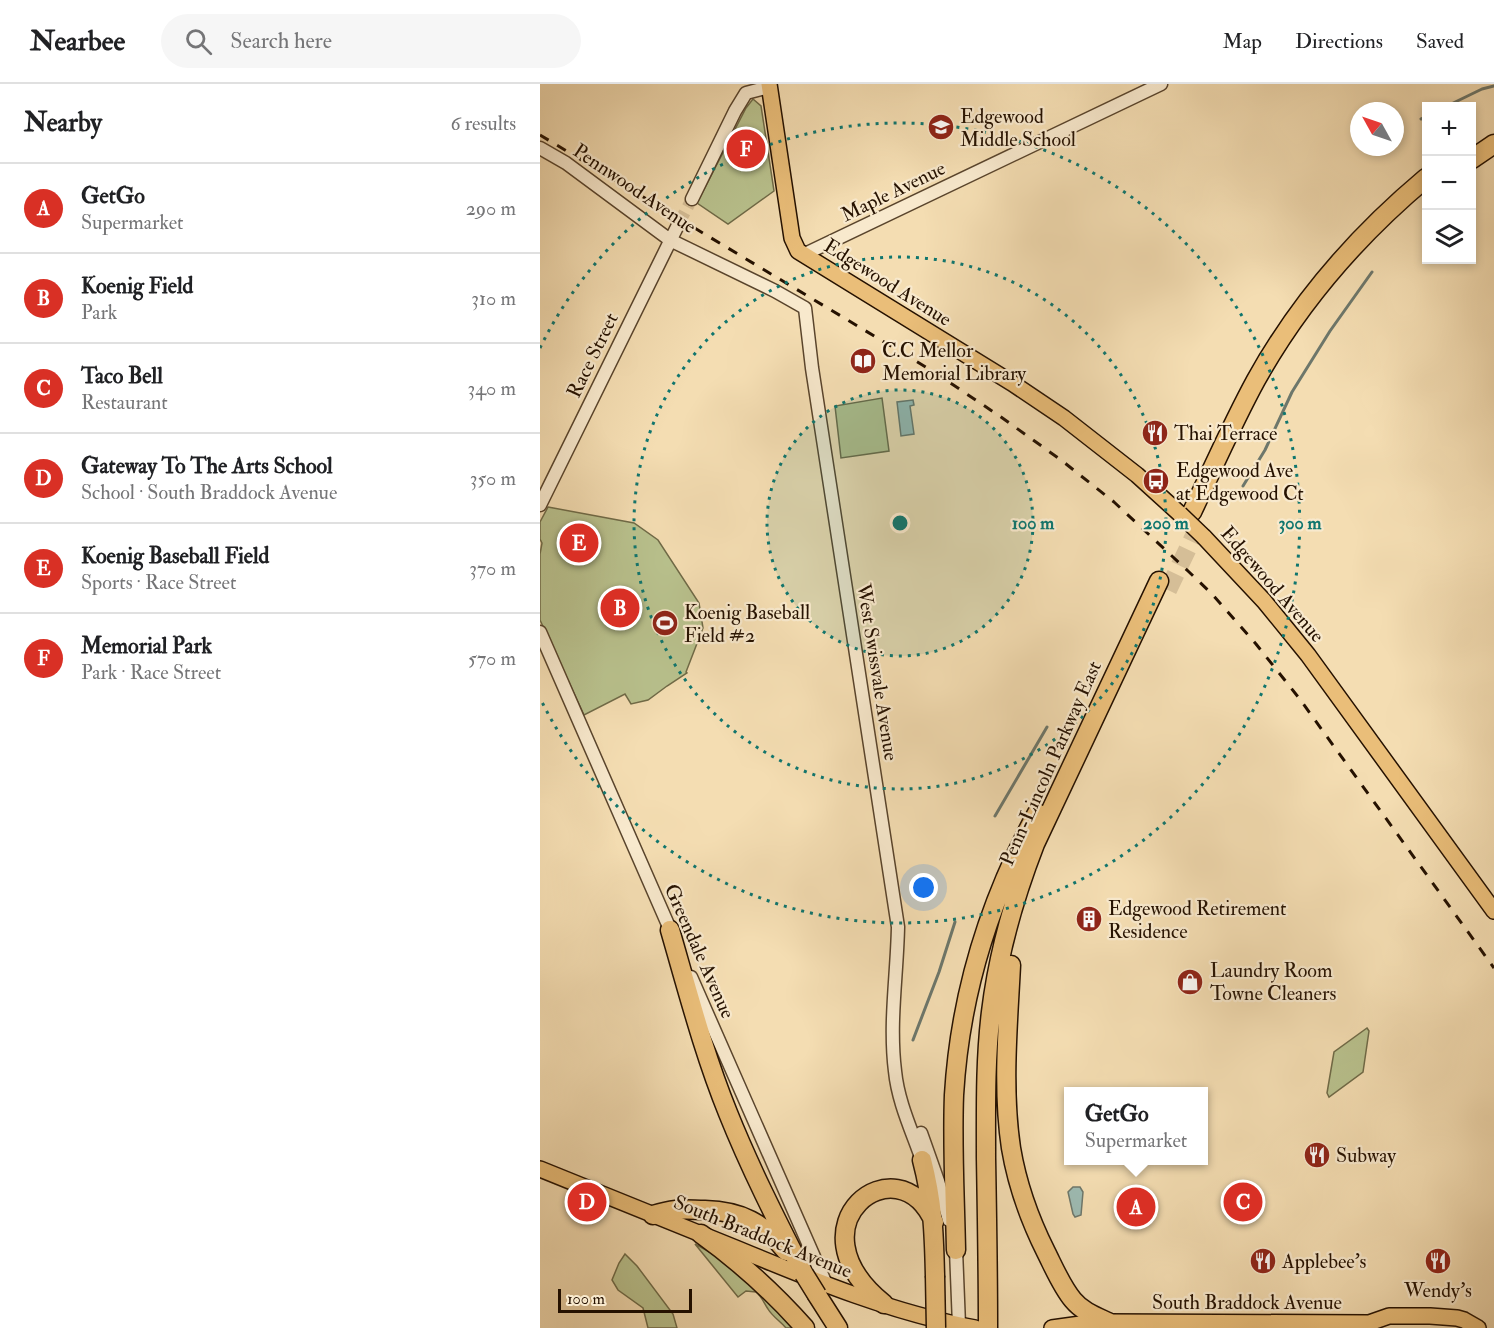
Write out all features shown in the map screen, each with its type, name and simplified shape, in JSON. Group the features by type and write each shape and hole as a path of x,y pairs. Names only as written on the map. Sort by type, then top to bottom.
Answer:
{"highway":[{"path":"1476,142 1494,130"},
{"path":"1476,156 1494,144"},
{"path":"1194,521 1252,389 1294,319 1357,241 1422,182"},
{"path":"1194,521 1262,394 1299,332 1366,249 1422,196"},
{"name":"Penn-Lincoln Parkway East","path":"988,1328 994,1292 998,1069 1003,1012 1011,965 1027,902 1046,849 1164,585 1098,710 1045,821 1026,867 999,962 991,1011 986,1069 994,1292 1000,1328"},
{"path":"956,1250 953,1142 956,1070 966,1002 978,953 1000,889 1019,846 1098,710"},
{"path":"670,930 708,1058 728,1113 754,1175 797,1263"},
{"path":"1011,965 1007,1065 1008,1111 1011,1148 1020,1185 1040,1240 1066,1290 1084,1310 1108,1322"},
{"path":"922,1160 934,1222 936,1328"},
{"path":"884,1304 863,1285 849,1261 845,1248 845,1235 847,1222 853,1209 861,1199 873,1192 886,1189 900,1190 912,1194 922,1203 934,1222"},
{"path":"653,1215 677,1210 720,1211 752,1220 766,1230 822,1290 837,1328"},
{"path":"701,1234 758,1278 805,1328"}],"main road":[{"path":"769,86 792,238 798,251 803,255"},
{"name":"Edgewood Avenue","path":"803,255 1056,412 1194,521 1308,655 1494,911"},
{"name":"South Braddock Avenue","path":"540,1169 701,1234 822,1290 975,1328"},
{"name":"South Braddock Avenue","path":"1052,1328 1108,1322 1375,1325 1389,1316 1457,1318 1478,1328"}],"street":[{"name":"Maple Avenue","path":"803,255 1161,84"},
{"path":"692,199 746,93 769,86"},
{"name":"Pennwood Avenue","path":"540,148 566,163 670,240 805,308"},
{"name":"Race Street","path":"540,505 679,223"},
{"name":"West Swissvale Avenue","path":"805,308 812,368 898,927 897,970 892,1011 895,1071 898,1090 922,1160"},
{"name":"Greendale Avenue","path":"540,632 670,930 822,1290"},
{"name":"West Swissvale Avenue","path":"893,1043 903,1084 944,1198 956,1250 959,1325"}],"green space":[{"path":"753,99 761,106 774,191 728,224 697,203 746,108"},
{"path":"882,398 889,451 841,458 835,406"},
{"path":"548,507 634,523 658,540 699,603 703,628 687,673 648,700 631,704 625,694 584,715 540,620 542,543 540,522"},
{"path":"1367,1028 1369,1031 1363,1072 1329,1097 1327,1093 1334,1052"},
{"path":"695,1244 726,1261 796,1328 786,1328 756,1292 746,1291 738,1297"},
{"path":"625,1254 637,1266 673,1314 677,1328 648,1328 643,1308 618,1290 612,1280"}],"water":[{"path":"913,400 914,405 910,406 914,434 901,436 897,402"},
{"path":"1073,1187 1080,1187 1083,1192 1081,1215 1075,1217 1068,1192"}],"waterway":[{"path":"1455,102 1482,89 1494,86"},
{"path":"1243,486 1265,450 1292,392 1330,331 1372,272"},
{"path":"995,816 1047,727"},
{"path":"913,1040 955,922"}],"tunnel":[{"path":"679,223 692,199"},
{"path":"1168,590 1201,521"}],"railway":[{"path":"540,135 934,372 1061,460 1114,502 1212,594 1256,644 1299,698 1494,968"}],"place":[{"name":"Edgewood Middle School","path":"941,127"},
{"name":"Memorial Park","path":"746,149"},
{"name":"C.C Mellor Memorial Library","path":"863,361"},
{"name":"Thai Terrace","path":"1155,433"},
{"name":"Edgewood Ave at Edgewood Ct","path":"1156,481"},
{"name":"Koenig Baseball Field","path":"579,543"},
{"name":"Koenig Field","path":"620,608"},
{"name":"Koenig Baseball Field #2","path":"665,623"},
{"name":"Edgewood Retirement Residence","path":"1089,919"},
{"name":"Laundry Room Towne Cleaners","path":"1190,982"},
{"name":"Subway","path":"1317,1155"},
{"name":"Gateway To The Arts School","path":"587,1202"},
{"name":"Taco Bell","path":"1243,1202"},
{"name":"GetGo","path":"1136,1207"},
{"name":"Applebee's","path":"1263,1261"},
{"name":"Wendy's","path":"1438,1261"}]}
